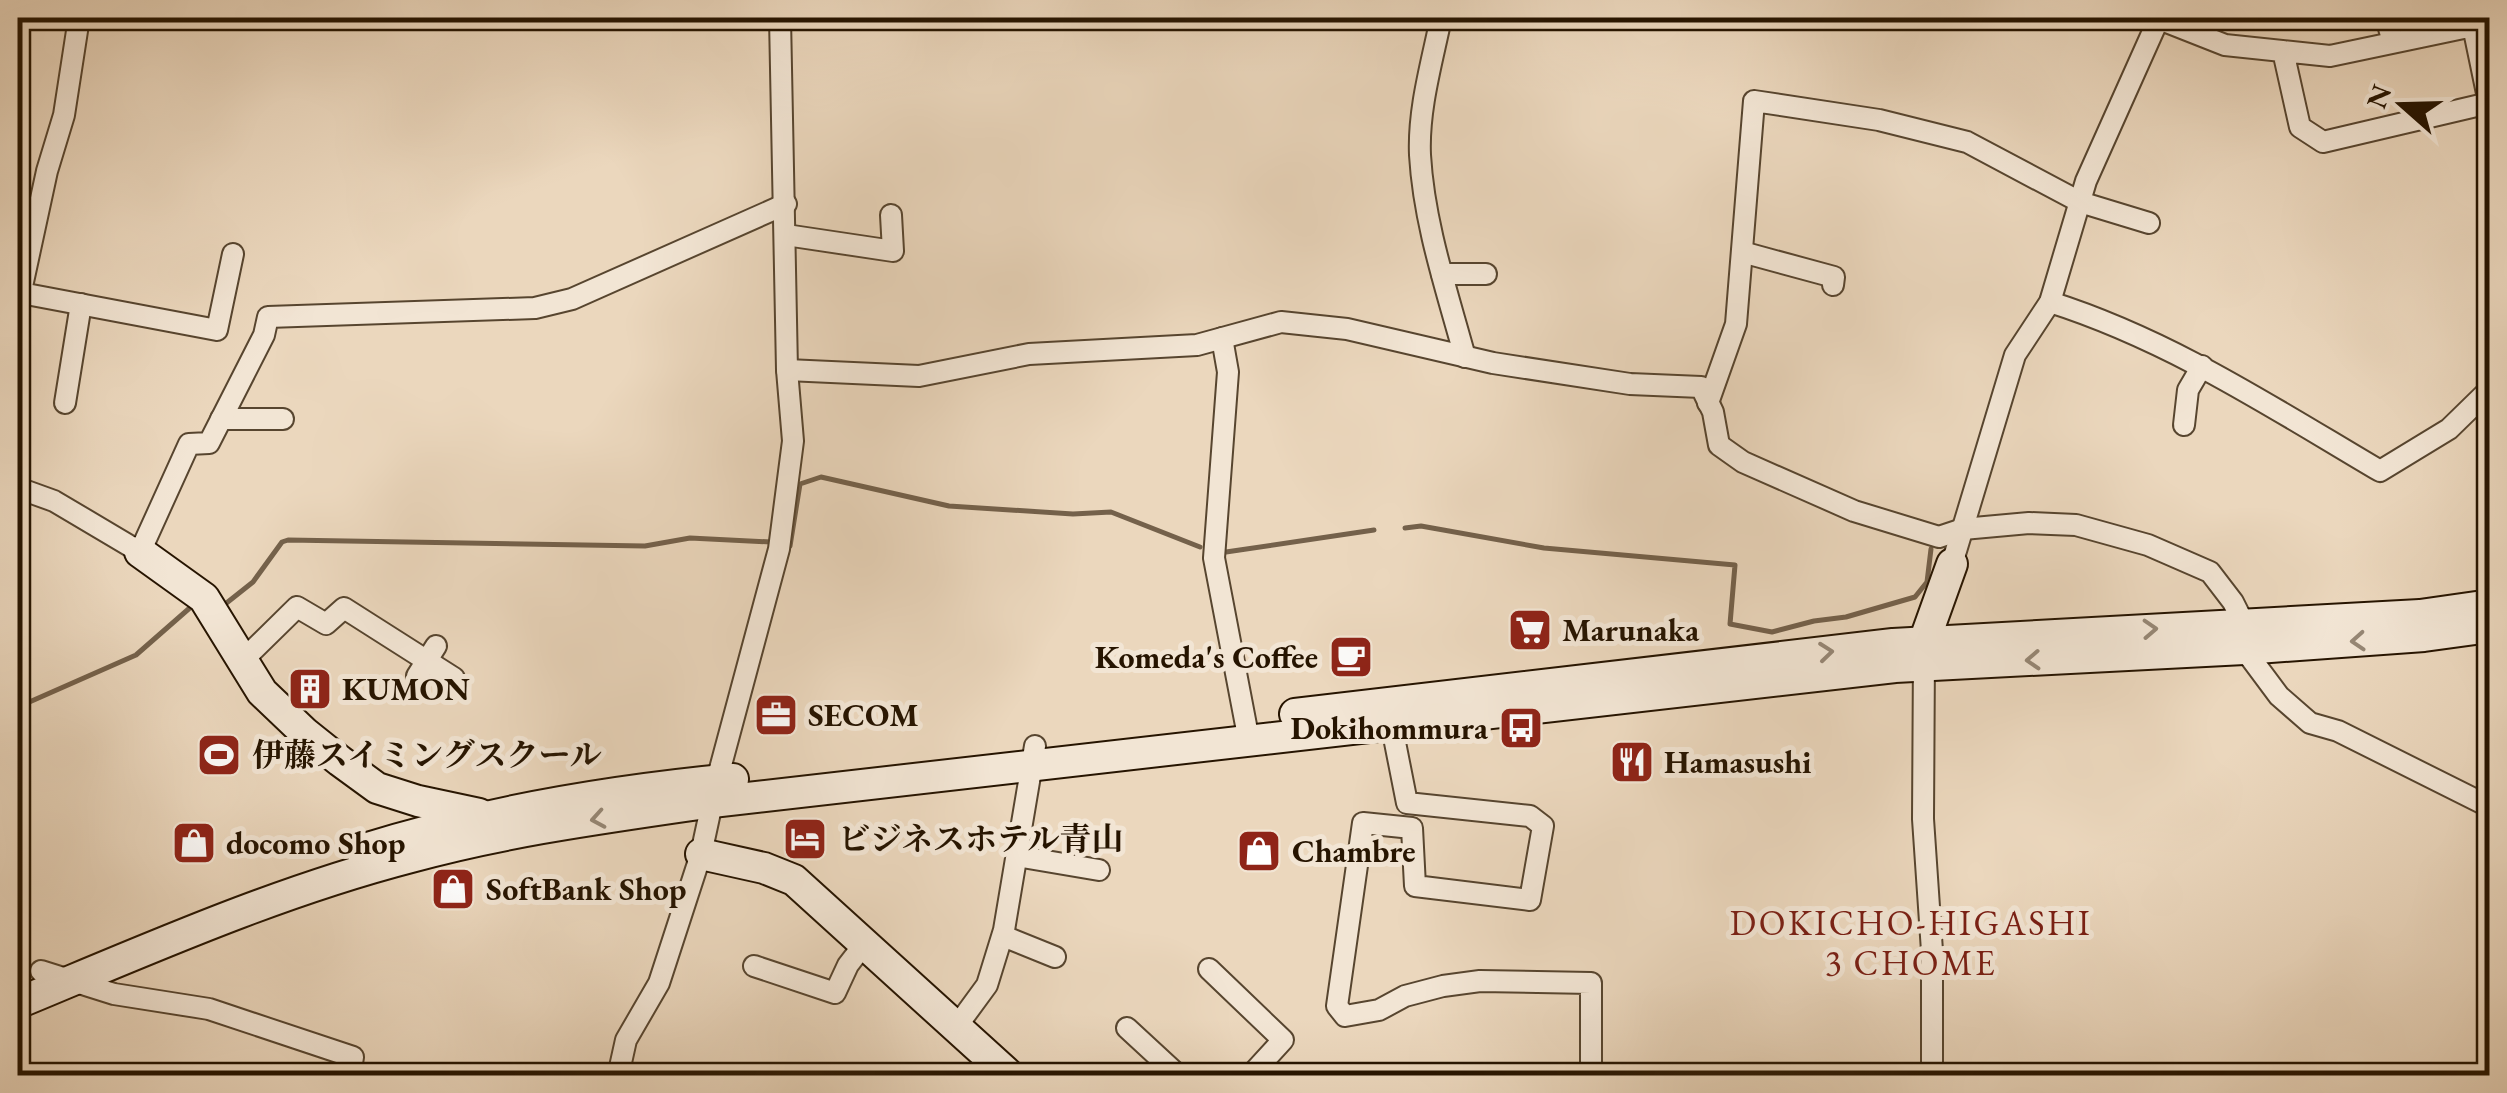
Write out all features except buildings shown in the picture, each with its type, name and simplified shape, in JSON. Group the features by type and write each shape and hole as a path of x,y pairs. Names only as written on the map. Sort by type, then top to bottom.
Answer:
{"street":[{"path":"80,18 64,115 19,299 82,304 217,330 233,254"},
{"path":"618,1076 626,1040 659,983 701,854 783,530 793,441 787,370 780,18"},
{"path":"1441,18 1420,152 1429,228 1465,357"},
{"path":"1932,1076 1932,951 1922,819 1924,654 2014,355 2050,302 2086,181 2159,18 2226,45 2282,50 2330,56 2472,26 2489,103 2324,142 2300,127 2282,50"},
{"path":"2386,18 2393,42"},
{"path":"1708,403 1736,324 1754,101 1879,120 1967,142 2080,202 2149,224"},
{"path":"140,552 189,444 209,442 264,335 268,317 534,308 572,299 786,204"},
{"path":"786,235 893,251 890,215"},
{"path":"1742,252 1834,277 1833,285"},
{"path":"1442,274 1486,274"},
{"path":"2050,302 2094,316 2202,366 2380,471 2449,429 2490,389"},
{"path":"65,403 82,304"},
{"path":"787,370 919,376 1029,354 1197,345 1281,322 1347,329 1465,357 1630,384 1702,387 1719,445 1743,462 1854,511 1939,537 1963,529 2029,522 2076,525 2148,545 2210,572 2233,602 2244,636 2279,696 2310,723 2338,731 2490,807"},
{"path":"1222,338 1228,372 1214,558 1247,731"},
{"path":"2184,425 2188,390 2202,366"},
{"path":"221,419 283,419"},
{"path":"18,488 54,500 140,552 204,598 262,692 304,733 377,788 490,827"},
{"path":"244,659 298,607 326,624 350,600 454,678"},
{"path":"2244,636 2490,605"},
{"path":"18,1004 304,890 490,827 616,793 714,791 1924,654 2244,636 2424,636 2490,627"},
{"path":"1389,713 1407,803 1412,828 1415,886 1530,900 1543,826 1530,816 1407,803"},
{"path":"957,1026 987,985 1003,936 1034,756"},
{"path":"1412,828 1363,824 1337,1006 1345,1016 1379,1010 1418,992 1480,982 1592,983 1592,1076"},
{"path":"29,976 296,872 405,836 490,827"},
{"path":"701,854 764,868 794,880 1010,1076"},
{"path":"1017,856 1098,870"},
{"path":"1003,936 1055,957"},
{"path":"754,966 835,992 848,965 865,943"},
{"path":"1209,969 1283,1040 1250,1076"},
{"path":"29,976 208,1009 353,1056 350,1076"},
{"path":"1127,1028 1178,1076"}],"waterway":[{"path":"790,546 800,484 821,477 949,506 1073,514 1111,512 1200,547"},
{"path":"1405,528 1421,526 1544,548 1735,565 1730,624 1772,632 1846,617 1915,597 1927,582 1931,549"},
{"path":"1226,552 1374,530"},
{"path":"224,605 253,582 282,542 288,540 645,546 690,538 771,542"},
{"path":"18,707 136,655 192,606"}],"place":[{"name":"Marunaka","path":"1530,630"},
{"name":"Komeda's Coffee","path":"1351,657"},
{"name":"KUMON","path":"310,689"},
{"name":"SECOM","path":"776,715"},
{"name":"Dokihommura","path":"1521,728"},
{"name":"伊藤スイミングスクール","path":"219,755"},
{"name":"Hamasushi","path":"1632,762"},
{"name":"ビジネスホテル青山","path":"805,839"},
{"name":"docomo Shop","path":"194,843"},
{"name":"Chambre","path":"1259,851"},
{"name":"SoftBank Shop","path":"453,889"}],"district":[{"name":"DOKICHO-HIGASHI 3 CHOME","path":"1911,943"}]}
